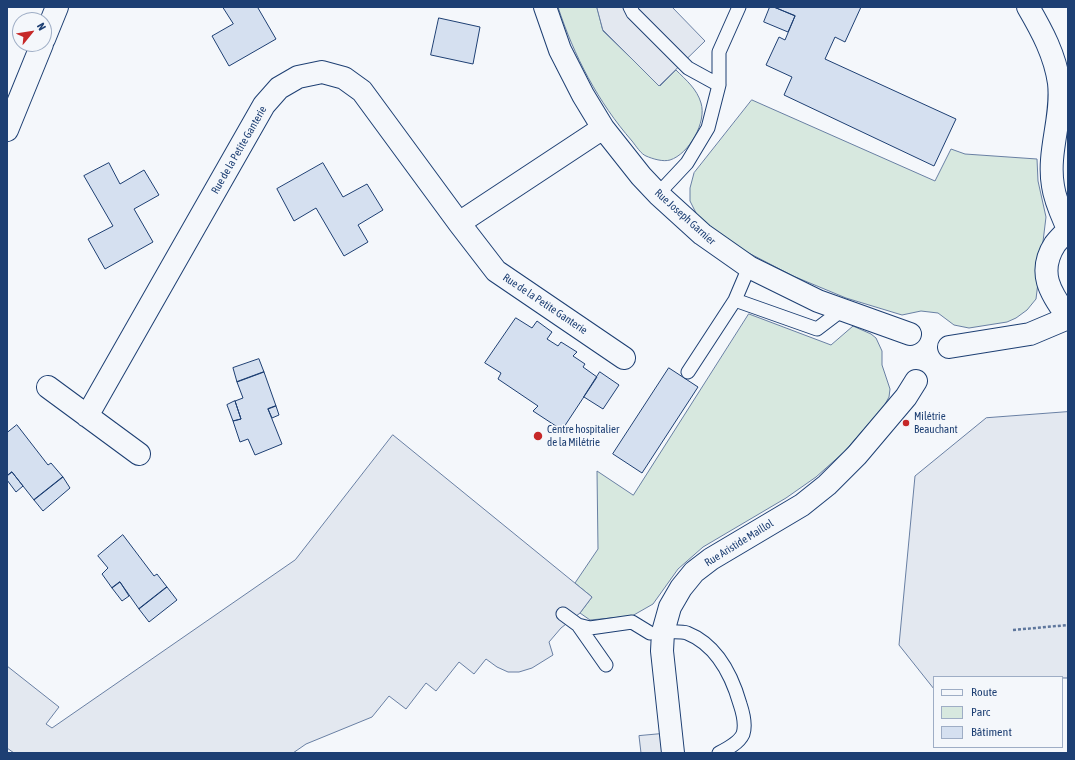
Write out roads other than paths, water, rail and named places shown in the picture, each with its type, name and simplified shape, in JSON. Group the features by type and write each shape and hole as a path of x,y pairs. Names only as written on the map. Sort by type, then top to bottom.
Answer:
{"street":[{"path":"52,19 57,7"},
{"name":"Rue Joseph Garnier","path":"545,7 560,50 583,95 603,128 641,176 658,194 702,234 749,267 818,301 910,334"},
{"path":"949,347 1030,334 1068,317 1056,302 1047,282 1047,261 1056,243 1068,229 1057,205 1053,186 1052,169 1059,84 1055,62 1047,42 1028,7"},
{"path":"7,130 39,52"},
{"name":"Rue de la Petite Ganterie","path":"87,416 264,104 279,88 298,77 322,72 344,78 362,91 496,271 624,358"},
{"path":"459,223 603,128"},
{"name":"Rue Aristide Maillol","path":"673,753 662,651 656,633 680,588 694,572 711,559 802,505 827,485 857,455 906,397 916,381"},
{"path":"48,387 139,454"}],"lane":[{"path":"630,7 633,13 688,68 719,85"},
{"path":"658,194 688,163 708,128 719,85 719,52 739,7"},
{"path":"688,372 735,300 749,267"},
{"path":"735,300 817,329 842,310"},
{"path":"564,614 578,625 606,665"},
{"path":"578,625 590,628 632,622 656,633 686,633 699,640 711,650 723,663 734,683 743,712 743,734 739,740 719,753"}],"place":[{"name":"Milétrie Beauchant","path":"906,423"},
{"name":"Centre hospitalier de la Milétrie","path":"538,436"}]}
